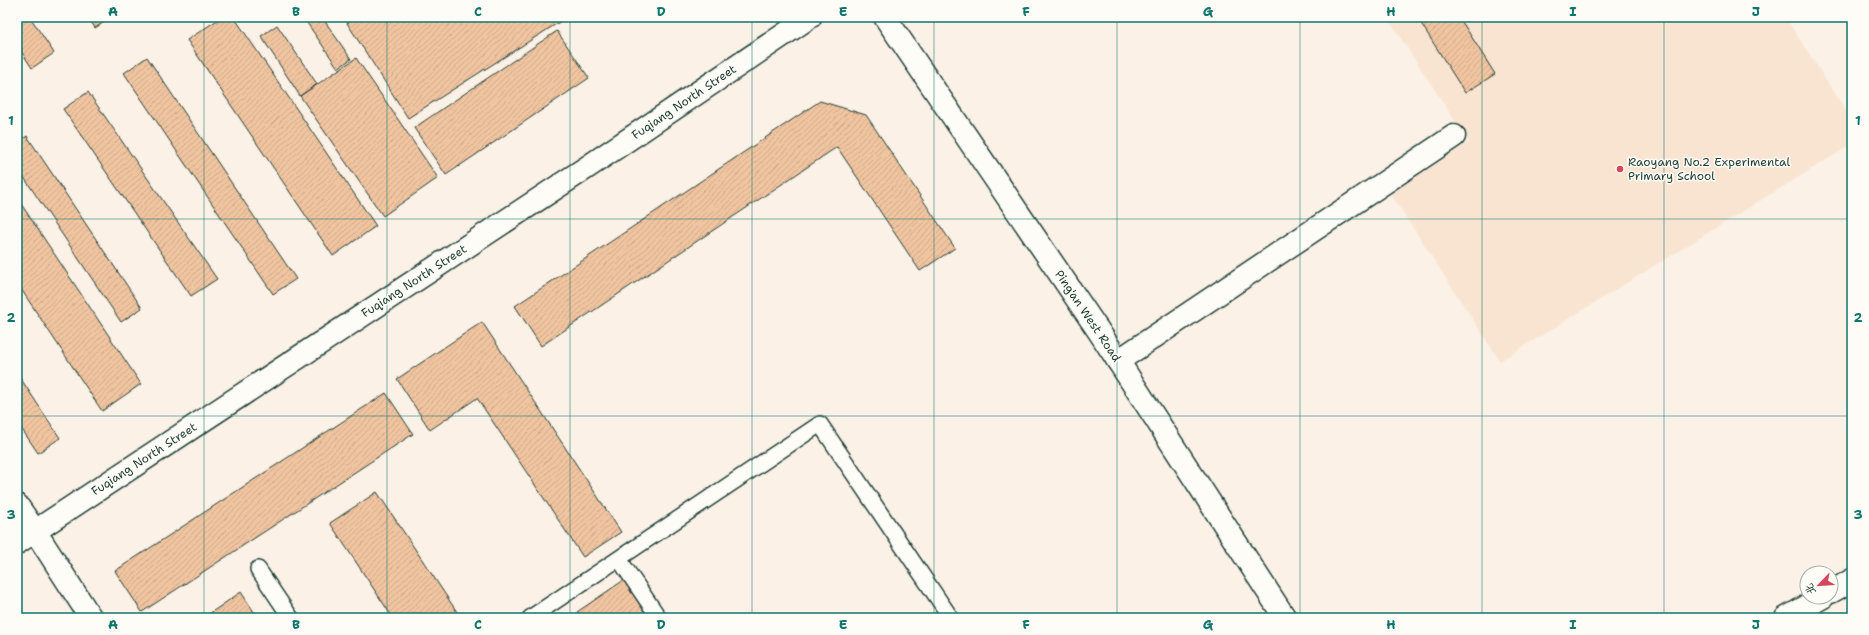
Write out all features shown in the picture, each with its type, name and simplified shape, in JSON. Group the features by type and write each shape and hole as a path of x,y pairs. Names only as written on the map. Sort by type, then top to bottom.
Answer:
{"street":[{"name":"Fuqiang North Street","path":"26,537 583,170 810,17"},
{"name":"Ping'an West Road","path":"885,17 1118,361 1285,618"},
{"path":"1118,361 1454,136"},
{"path":"17,505 26,537 92,618"},
{"path":"1839,587 1852,580"},
{"path":"1786,618 1809,605"}],"lane":[{"path":"530,618 820,424 951,618"},
{"path":"619,558 659,618"},
{"path":"258,569 291,618"}],"shaded area":[{"name":"Raoyang No.2 Experimental Primary School","path":"1387,17 1785,17 1852,120 1852,144 1500,361 1391,194 1469,142"}],"building":[{"path":"17,17 30,17 54,53 32,68 17,45"},
{"path":"88,17 112,17 95,28"},
{"path":"222,17 234,17 376,226 333,256 187,40"},
{"path":"303,17 322,17 351,59 338,68"},
{"path":"356,17 559,17 561,21 408,118 347,23"},
{"path":"1417,17 1459,17 1495,74 1465,93"},
{"path":"277,25 317,84 300,96 261,36"},
{"path":"557,31 589,78 446,175 414,128"},
{"path":"147,57 296,279 273,294 124,73"},
{"path":"356,58 438,178 383,216 300,96"},
{"path":"88,92 217,279 191,296 63,109"},
{"path":"820,101 866,115 955,248 920,271 837,147 541,346 515,306"},
{"path":"27,136 142,308 121,322 17,167 17,143"},
{"path":"17,198 141,384 102,411 17,283"},
{"path":"482,322 621,532 583,557 477,398 430,430 397,379"},
{"path":"17,373 60,438 38,453 17,422"},
{"path":"386,393 413,434 142,612 115,571"},
{"path":"377,492 461,618 393,618 330,523"},
{"path":"624,580 649,618 581,618 577,612"},
{"path":"241,592 258,618 203,618"}],"place":[{"name":"Raoyang No.2 Experimental Primary School","path":"1620,169"}]}
